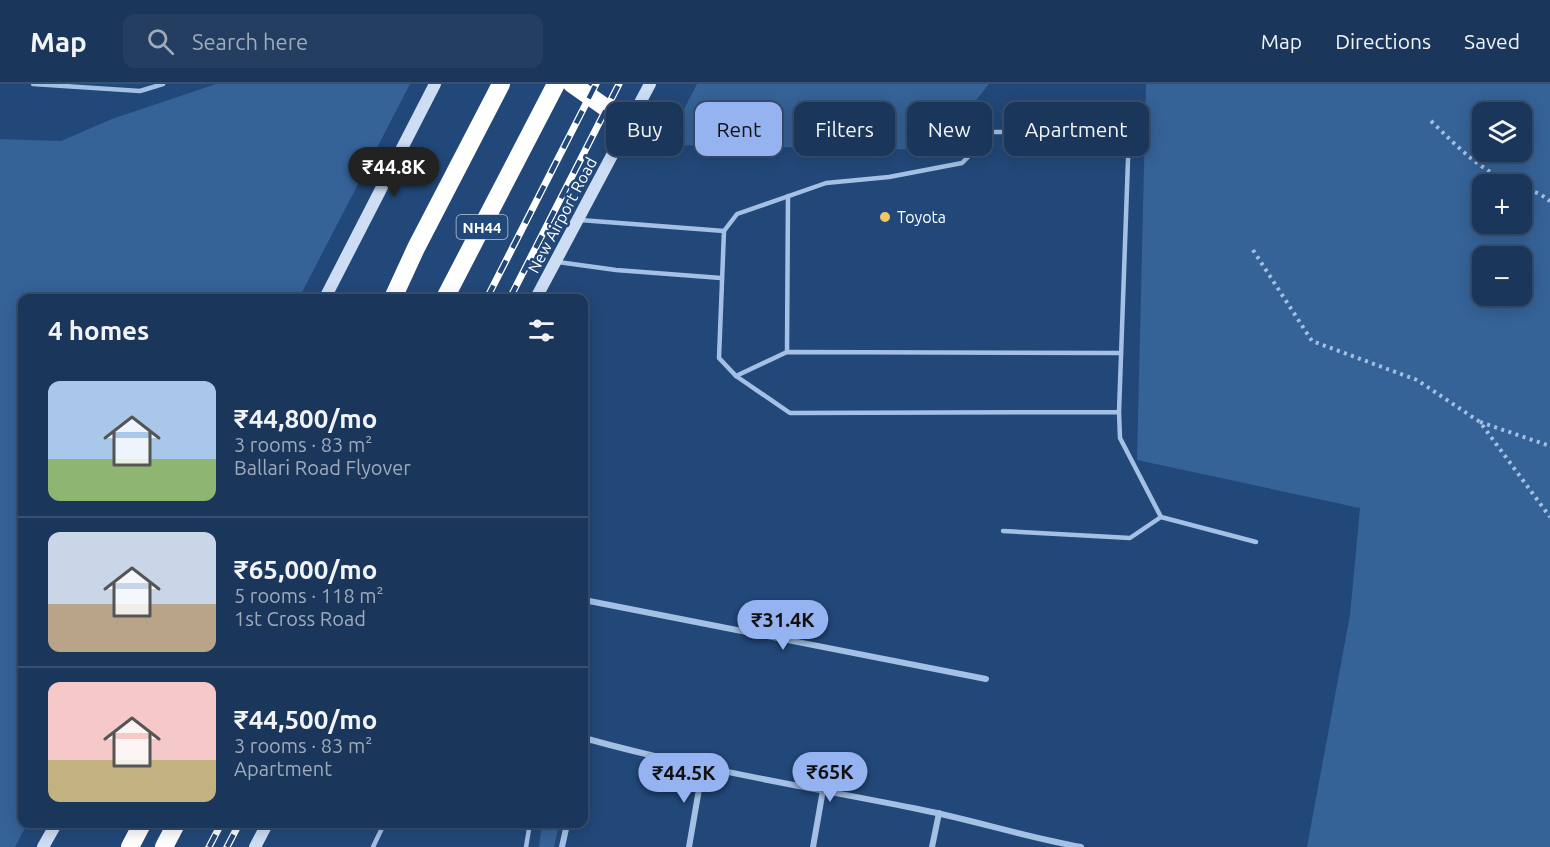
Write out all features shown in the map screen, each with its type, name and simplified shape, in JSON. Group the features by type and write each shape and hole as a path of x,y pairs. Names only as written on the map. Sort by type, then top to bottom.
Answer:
{"highway":[{"name":"NH44","path":"395,294 416,248 501,84"},
{"name":"NH44","path":"447,294 556,84"},
{"path":"572,84 606,107"},
{"path":"130,847 140,828"},
{"path":"164,847 174,828"}],"street":[{"path":"327,294 435,84"},
{"name":"New Airport Road","path":"641,102 650,84"},
{"name":"New Airport Road","path":"538,294 612,156"},
{"path":"588,601 986,679"},
{"path":"588,739 638,753 939,813 1048,844 1082,847"},
{"path":"689,847 703,766"},
{"path":"813,847 823,790"},
{"path":"932,847 939,813"},
{"path":"44,847 54,828"},
{"path":"255,847 265,828"},
{"path":"562,847 566,828"}],"lane":[{"path":"33,84 140,91 163,84"},
{"path":"1119,412 790,413 736,376 718,358 724,231 737,214 765,202 826,183 889,177 962,163 993,132 1129,132 1120,438 1161,517 1256,542"},
{"path":"787,352 788,196"},
{"path":"577,220 724,231"},
{"path":"555,261 616,270 721,278"},
{"path":"736,376 787,352 1121,353"},
{"path":"1003,531 1130,538 1161,517"},
{"path":"373,847 382,828"},
{"path":"526,828 529,829 526,847"}],"path":[{"path":"1431,121 1473,161 1494,174"},
{"path":"1532,191 1550,201"},
{"path":"1253,250 1312,341 1417,380 1480,422 1550,446"},
{"path":"1480,422 1550,517"}],"shaded area":[{"path":"216,84 410,84 301,294 18,294 18,828 25,828 15,847 0,847 0,139 61,141 112,119"},
{"path":"697,84 989,84 975,102 907,102 907,149 895,149 895,102 794,102 794,147 782,147 782,102 695,102 695,146 683,145 683,111"},
{"path":"1146,84 1550,84 1550,847 1307,847 1350,615 1360,508 1137,460 1144,156 1149,156 1149,102 1146,102"},
{"path":"541,828 558,828 554,847 539,847"}],"railway":[{"path":"489,294 596,84"},
{"path":"512,294 619,84"},
{"path":"209,847 219,828"},
{"path":"227,847 237,828"}],"place":[{"name":"Toyota","path":"885,217"}]}
